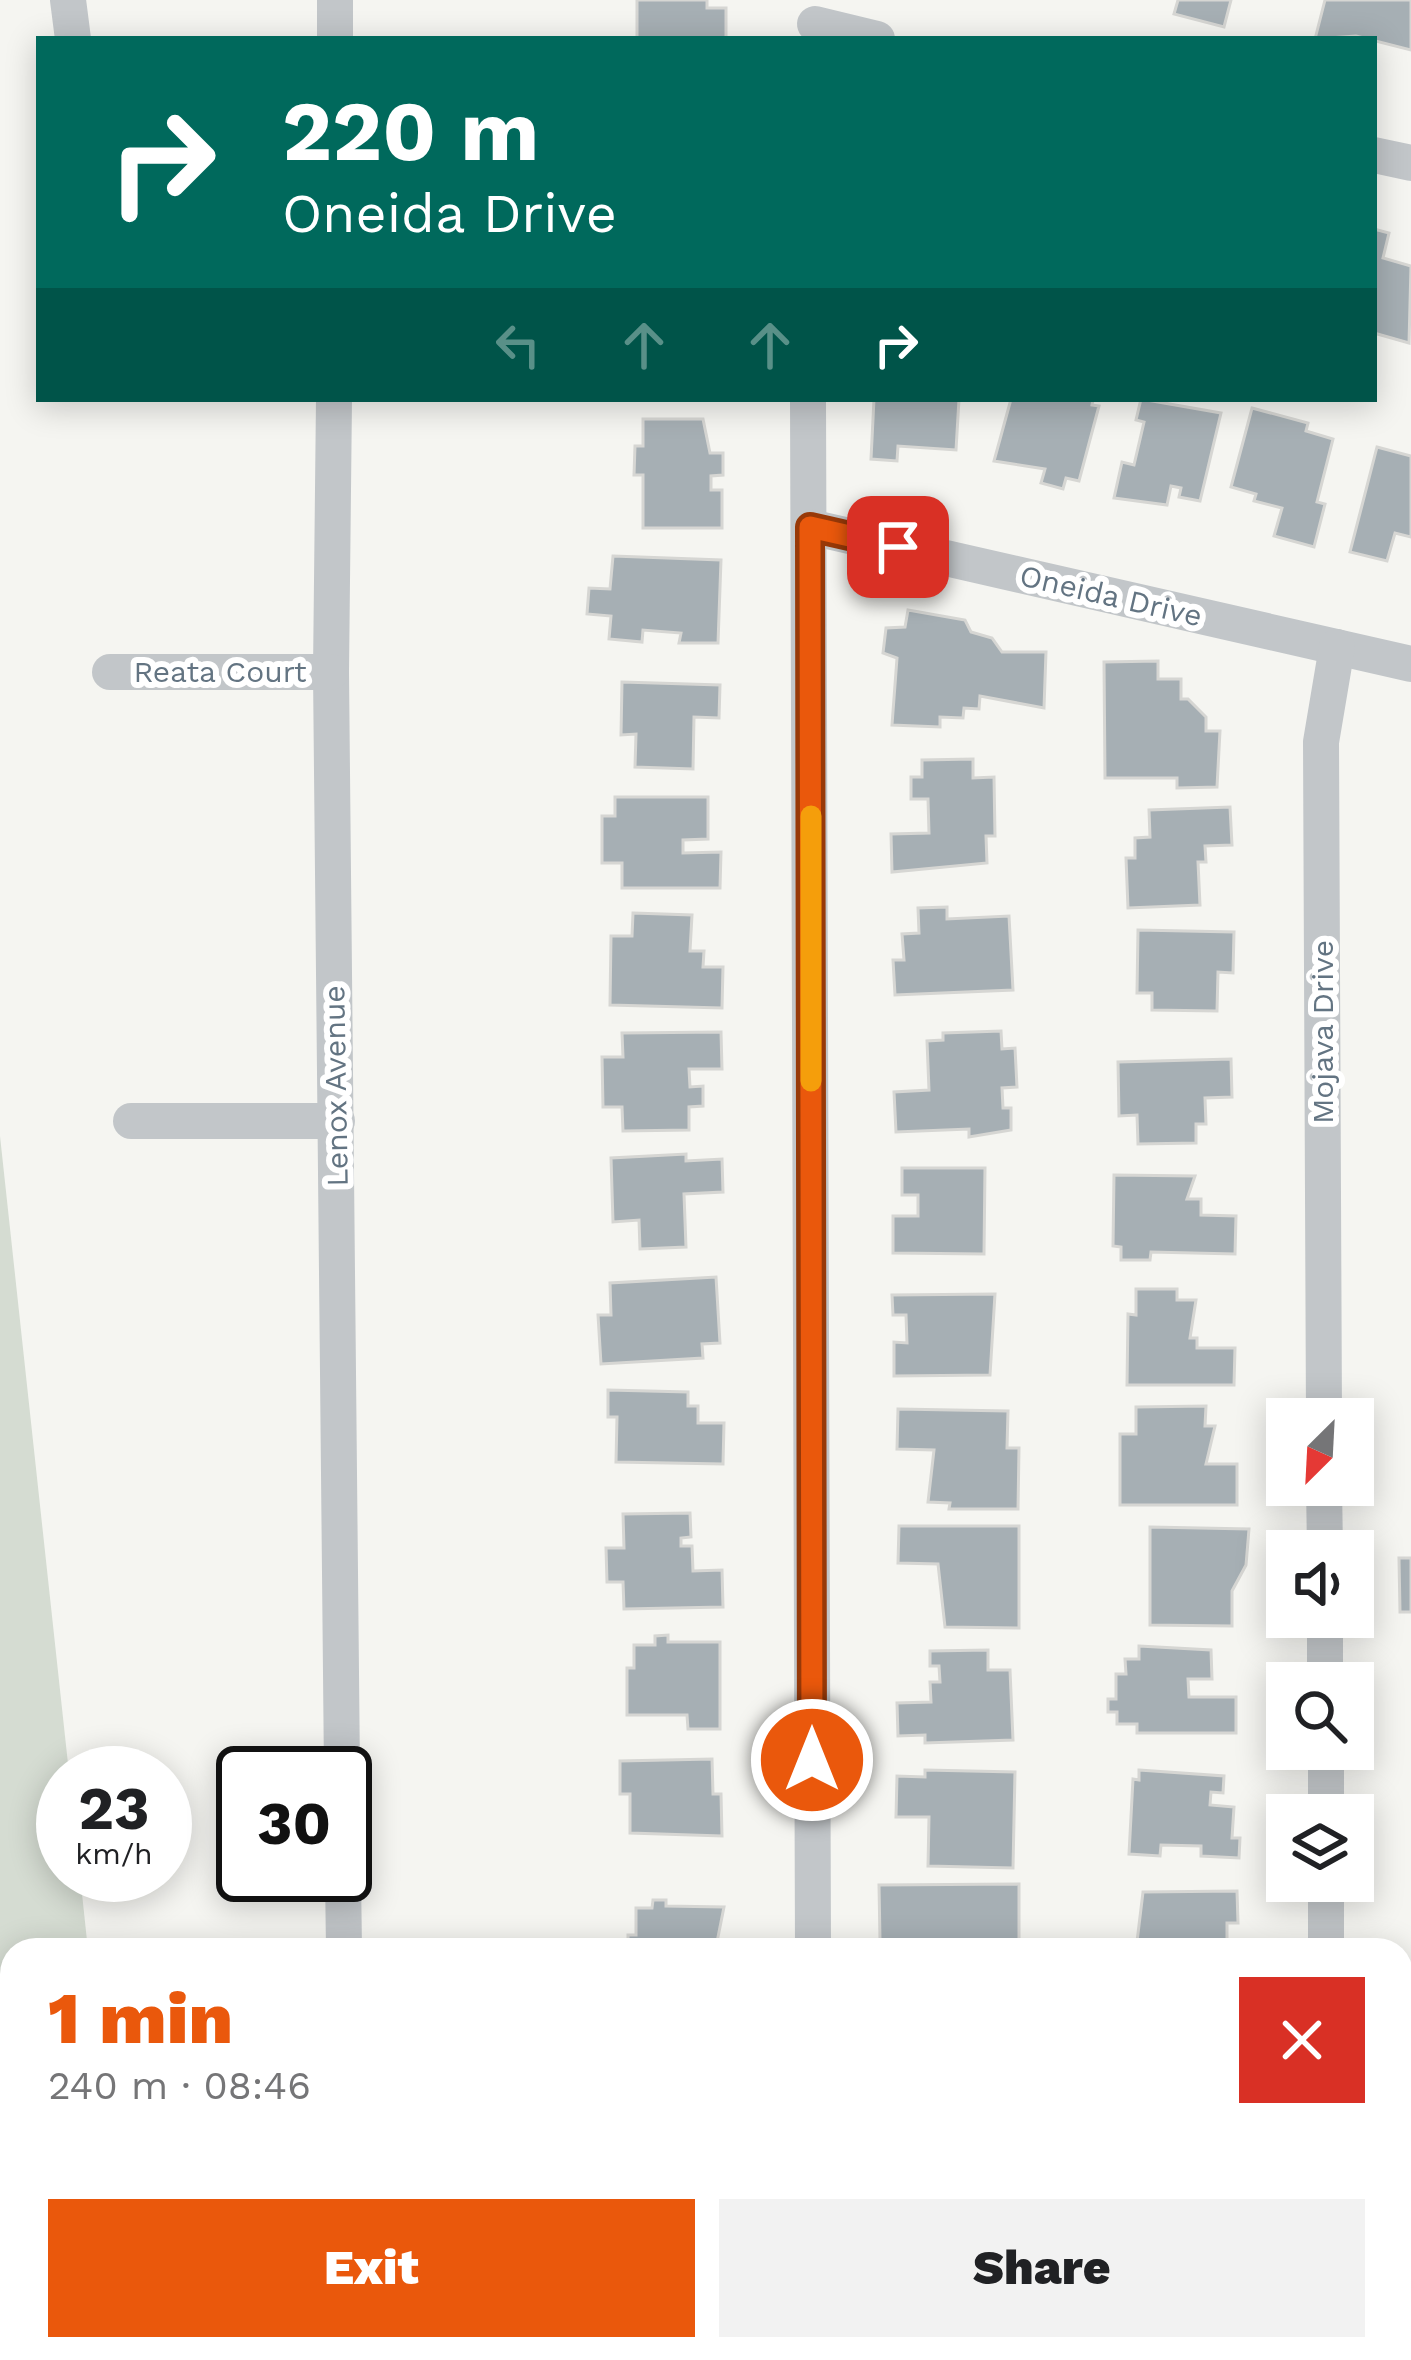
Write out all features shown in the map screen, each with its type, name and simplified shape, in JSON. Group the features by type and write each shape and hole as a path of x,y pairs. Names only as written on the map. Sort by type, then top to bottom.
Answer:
{"street":[{"path":"68,0 73,36"},
{"path":"335,0 335,36"},
{"path":"814,21 866,36"},
{"path":"1377,155 1411,163"},
{"name":"Lenox Avenue","path":"334,402 331,672 342,1746"},
{"path":"808,402 813,1938"},
{"name":"Oneida Drive","path":"810,527 1411,664"},
{"name":"Mojava Drive","path":"1324,1398 1321,742 1337,647"},
{"name":"Reata Court","path":"110,672 331,672"},
{"path":"131,1121 337,1121"},
{"path":"343,1902 344,1938"},
{"path":"1326,1902 1326,1938"}],"shaded area":[{"path":"0,1136 66,1746 36,1746 36,1902 83,1902 87,1938 0,1938"}],"building":[{"path":"637,0 707,0 707,8 726,8 726,36 637,36"},
{"path":"1178,0 1231,0 1224,27 1174,14"},
{"path":"1325,0 1411,0 1411,50 1377,41 1377,36 1316,36"},
{"path":"1377,230 1389,233 1383,258 1411,266 1409,343 1377,334"},
{"path":"874,402 959,402 956,450 898,446 897,461 871,459"},
{"path":"1010,402 1092,402 1099,406 1079,481 1066,478 1063,489 1041,483 1045,469 994,461"},
{"path":"1140,402 1221,413 1200,501 1179,497 1181,488 1171,486 1167,505 1114,498 1122,462 1134,465 1144,422 1136,420"},
{"path":"1252,408 1308,423 1306,431 1333,439 1317,502 1325,504 1314,547 1274,536 1282,508 1254,501 1256,494 1231,487"},
{"path":"643,419 703,419 710,453 723,453 723,475 711,476 711,490 722,490 722,528 643,528 643,475 634,475 635,446 643,446"},
{"path":"1377,447 1411,456 1411,537 1395,533 1387,561 1350,552"},
{"path":"613,556 721,560 718,643 679,643 681,633 643,630 642,642 609,639 611,616 587,614 589,588 610,589"},
{"path":"908,610 965,620 971,632 992,638 1002,652 1046,652 1044,708 980,696 979,709 964,708 963,718 940,717 940,727 892,725 897,658 883,653 886,628 905,627"},
{"path":"1158,661 1158,679 1181,679 1181,699 1188,699 1206,717 1206,731 1220,731 1217,787 1177,788 1177,778 1105,778 1104,662"},
{"path":"622,682 720,685 719,718 694,717 693,769 635,767 636,734 621,735"},
{"path":"973,759 973,778 994,777 995,836 986,836 987,863 892,872 891,834 929,833 928,799 911,799 911,777 922,777 922,760"},
{"path":"615,797 708,797 708,839 683,840 683,853 721,852 720,888 622,888 622,863 602,863 602,816 615,816"},
{"path":"1230,807 1232,845 1205,846 1206,862 1198,862 1200,905 1128,908 1126,858 1135,858 1135,838 1150,837 1149,810"},
{"path":"947,907 947,919 1009,916 1013,990 895,995 893,960 904,960 902,934 919,933 918,908"},
{"path":"633,913 692,915 690,951 704,951 703,967 723,967 722,1008 610,1005 611,936 632,936"},
{"path":"1138,930 1234,932 1233,973 1218,972 1217,1011 1152,1010 1152,993 1137,993"},
{"path":"1001,1031 1002,1049 1015,1048 1017,1087 1002,1088 1003,1108 1011,1108 1011,1130 969,1137 969,1129 896,1132 894,1092 929,1090 927,1041 943,1040 943,1033"},
{"path":"721,1032 722,1069 689,1069 690,1087 703,1086 703,1106 689,1107 689,1130 623,1131 622,1107 603,1107 602,1057 623,1057 622,1033"},
{"path":"1231,1059 1232,1097 1205,1098 1206,1124 1196,1124 1196,1143 1138,1144 1137,1115 1119,1116 1118,1062"},
{"path":"686,1154 686,1161 722,1159 723,1192 684,1194 686,1247 640,1249 639,1220 613,1222 611,1158"},
{"path":"902,1168 985,1168 984,1254 893,1253 893,1216 918,1216 918,1195 902,1195"},
{"path":"1114,1175 1195,1176 1187,1199 1201,1199 1201,1215 1236,1216 1235,1254 1151,1252 1150,1260 1121,1260 1121,1247 1113,1246"},
{"path":"716,1277 720,1343 702,1344 703,1358 601,1364 598,1315 611,1315 610,1283"},
{"path":"1136,1289 1177,1289 1177,1300 1196,1300 1190,1338 1197,1338 1197,1348 1235,1348 1234,1385 1127,1385 1128,1314 1136,1315"},
{"path":"995,1294 990,1375 894,1376 894,1342 907,1343 906,1315 893,1315 892,1295"},
{"path":"608,1390 688,1392 688,1406 698,1406 698,1423 724,1423 723,1464 616,1462 617,1417 608,1417"},
{"path":"1206,1406 1205,1426 1215,1426 1206,1464 1237,1464 1237,1505 1120,1505 1120,1434 1136,1434 1136,1407"},
{"path":"898,1409 1008,1411 1007,1448 1019,1448 1018,1509 949,1509 950,1503 928,1502 934,1450 897,1449"},
{"path":"690,1513 691,1537 681,1538 681,1546 692,1546 693,1571 722,1570 723,1607 624,1609 623,1582 607,1582 606,1548 624,1548 623,1514"},
{"path":"899,1526 1019,1526 1019,1628 945,1627 938,1564 898,1563"},
{"path":"1150,1527 1249,1529 1246,1565 1232,1591 1232,1626 1150,1625"},
{"path":"1399,1558 1411,1558 1411,1612 1400,1612"},
{"path":"668,1635 668,1642 720,1642 720,1729 688,1729 687,1715 627,1715 627,1668 634,1668 634,1645 655,1645 655,1636"},
{"path":"1139,1646 1211,1650 1212,1679 1188,1679 1189,1697 1236,1697 1236,1733 1137,1733 1137,1724 1117,1724 1117,1712 1108,1712 1108,1699 1116,1699 1116,1674 1126,1674 1125,1659 1139,1659"},
{"path":"988,1650 988,1670 1010,1670 1013,1740 925,1743 925,1735 898,1736 897,1703 931,1702 930,1682 940,1682 939,1666 930,1666 930,1651"},
{"path":"712,1759 713,1794 721,1794 722,1836 630,1833 630,1794 620,1794 620,1761"},
{"path":"925,1770 1015,1772 1013,1868 928,1866 929,1817 896,1817 897,1776 925,1777"},
{"path":"1139,1770 1224,1776 1223,1793 1211,1792 1210,1805 1234,1807 1232,1838 1240,1838 1239,1858 1201,1856 1201,1846 1161,1845 1160,1856 1129,1854 1133,1779 1139,1780"},
{"path":"1019,1884 1019,1938 880,1938 879,1885"},
{"path":"1237,1891 1238,1923 1227,1923 1227,1938 1137,1938 1143,1892"},
{"path":"653,1900 666,1900 666,1906 724,1907 718,1938 628,1938 636,1935 636,1908 652,1908"}],"slow traffic":[{"path":"811,816 811,1081"}],"route":[{"path":"812,1760 810,527 898,547"}]}
